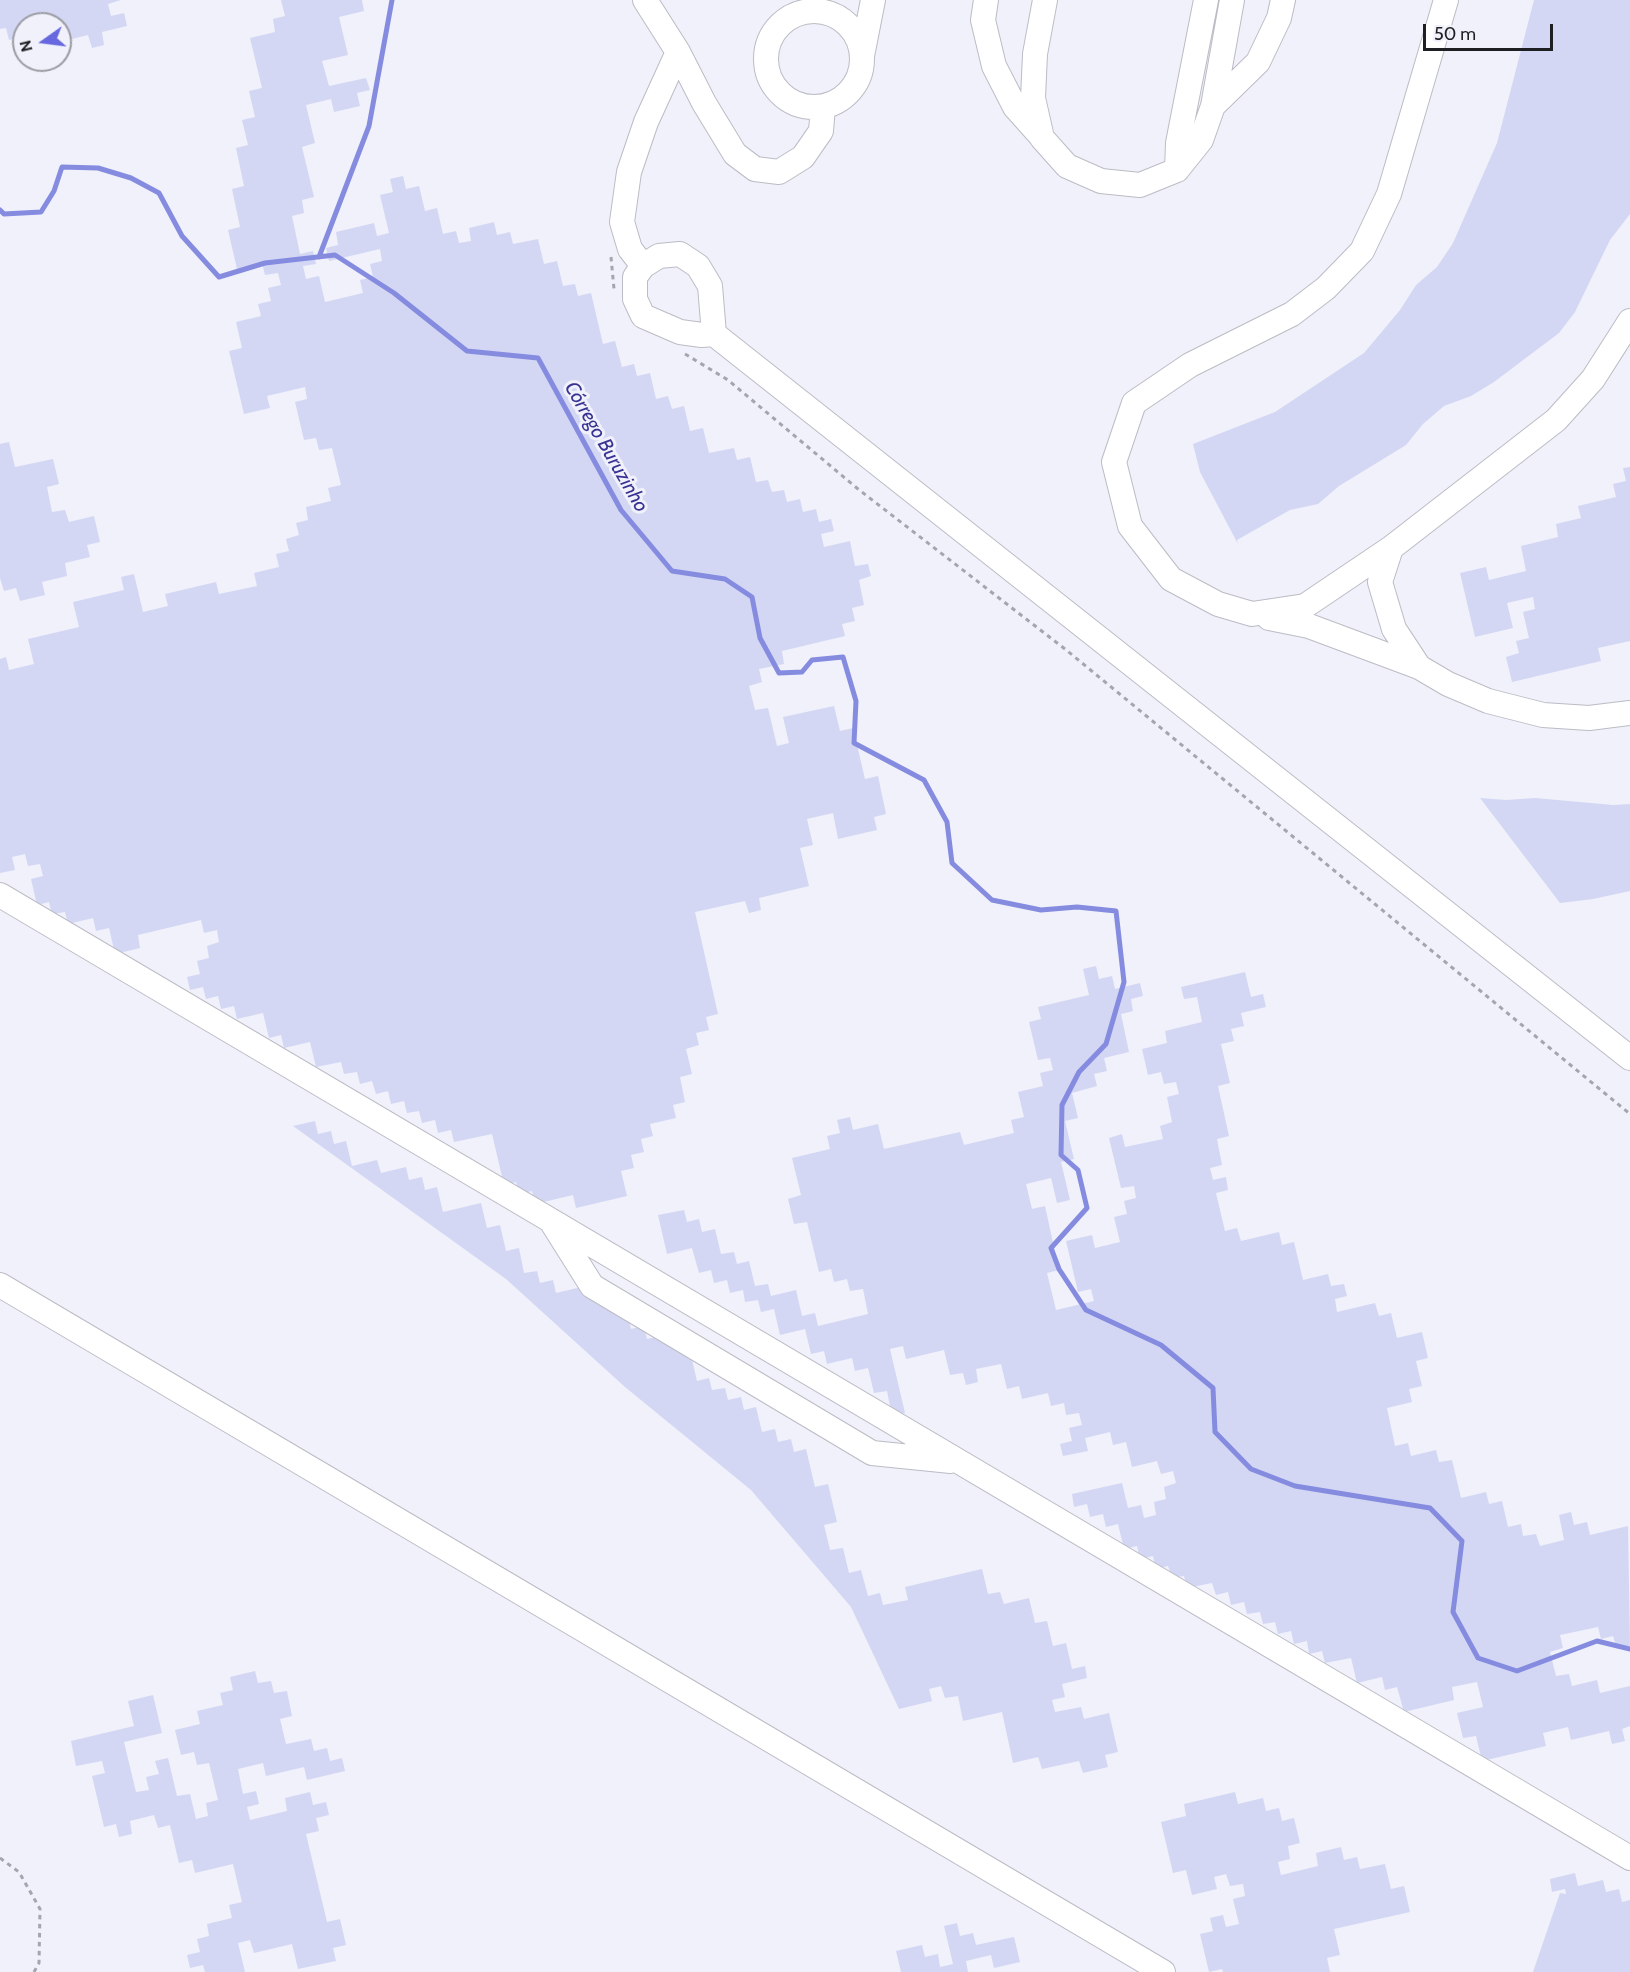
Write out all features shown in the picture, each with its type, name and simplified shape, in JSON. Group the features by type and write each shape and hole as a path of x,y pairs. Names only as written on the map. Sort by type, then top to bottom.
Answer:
{"lane":[{"path":"645,0 678,52 704,103 735,154 755,169 779,172 803,157 821,130 823,107"},
{"path":"780,0 778,28 768,49 766,60 773,83 789,100 812,107 823,107 845,96 853,88 861,68 873,0"},
{"path":"986,0 983,20 994,66 1015,106 1067,166 1101,181 1140,185 1177,170 1201,140 1213,106 1232,0"},
{"path":"1042,138 1033,98 1035,54 1045,0"},
{"path":"1177,170 1178,143 1206,0"},
{"path":"1213,106 1258,62 1279,18 1282,0"},
{"path":"1446,0 1389,194 1362,251 1326,288 1292,314 1190,365 1134,404 1114,462 1130,526 1171,579 1218,604 1251,615 1310,626 1419,667 1448,684 1488,701 1543,715 1589,718 1630,712"},
{"path":"778,28 796,15 820,6 849,26 855,35 862,56"},
{"path":"643,266 630,249 622,222 629,172 646,122 678,52"},
{"path":"714,334 710,286 698,266 680,254 659,256 643,266 635,278 635,300 644,316 680,332 714,334 1630,1058"},
{"path":"1251,615 1305,606 1391,548 1556,420 1593,379 1630,321"},
{"path":"1391,548 1380,582 1394,629 1419,667"},
{"path":"0,895 1630,1858"},
{"path":"550,1220 592,1286 872,1453 959,1462"},
{"path":"0,1285 1163,1972"}],"path":[{"path":"610,254 611,284 615,291"},
{"path":"680,351 728,380 858,489 1065,649 1630,1114"},
{"path":"0,1858 19,1872 40,1909 39,1963 34,1972"}],"shaded area":[{"path":"0,0 121,0 108,4 111,16 124,13 127,26 102,32 104,45 92,48 88,35 72,39 72,12 12,12 12,39 9,40 6,28 0,29"},
{"path":"281,0 362,0 364,11 339,17 348,55 322,61 329,86 366,78 370,90 357,93 360,106 334,112 331,99 306,105 315,143 302,147 314,197 302,200 304,213 292,216 300,254 313,251 316,264 303,266 306,279 319,276 325,302 363,293 360,280 373,277 370,264 382,261 380,249 329,261 326,248 338,245 336,232 374,223 377,236 389,233 380,195 393,192 390,179 403,176 406,189 419,186 425,211 437,208 443,234 456,231 459,243 471,241 469,228 494,222 497,235 510,232 513,244 538,239 544,264 557,261 563,286 575,284 578,296 591,293 603,344 615,341 622,367 634,364 637,376 650,373 656,399 668,396 672,409 684,406 690,431 703,428 709,453 734,448 737,460 750,457 756,482 768,480 772,492 784,490 787,502 800,499 803,512 816,509 819,522 831,519 834,531 821,534 824,547 850,541 855,566 868,564 871,576 859,580 864,605 852,608 855,621 842,624 845,636 782,651 784,664 759,669 762,682 749,686 755,710 768,708 777,746 789,743 783,717 834,706 840,731 853,728 865,779 878,776 886,814 874,817 877,830 838,839 833,813 807,819 813,845 800,848 809,886 759,898 761,910 749,913 745,901 695,912 718,1014 706,1017 709,1030 696,1033 699,1045 686,1049 692,1074 680,1077 685,1102 673,1105 676,1118 650,1124 653,1136 641,1139 644,1152 631,1155 634,1168 621,1171 627,1196 576,1208 573,1195 535,1204 532,1191 519,1194 516,1182 504,1185 492,1134 454,1142 451,1130 438,1133 435,1120 422,1123 419,1111 407,1113 404,1101 391,1104 388,1091 376,1094 372,1081 360,1084 357,1072 344,1074 341,1062 316,1067 310,1042 284,1048 281,1035 269,1038 263,1013 237,1019 234,1006 221,1009 218,996 206,999 203,987 190,990 187,977 200,974 197,961 209,958 207,946 219,942 217,930 204,933 201,920 138,935 140,948 115,954 109,928 96,931 93,918 68,924 65,912 52,914 49,902 37,905 31,879 43,876 40,864 28,866 25,854 12,857 15,870 0,873 0,659 6,657 9,670 34,664 28,639 79,627 73,602 124,590 121,577 134,574 143,612 168,606 165,594 216,582 219,594 257,586 254,573 279,567 276,554 289,551 286,539 299,535 296,523 308,520 306,507 331,501 328,488 341,485 332,448 319,450 316,438 304,440 295,402 307,399 305,387 267,396 270,408 244,414 229,351 242,348 236,322 261,316 258,304 271,301 268,288 281,285 278,273 265,275 262,263 237,269 228,230 240,227 232,189 244,186 236,148 248,145 242,120 255,117 249,91 262,88 250,38 275,32 273,19 285,16"},
{"path":"1534,0 1630,0 1630,214 1610,240 1575,312 1559,333 1494,382 1471,396 1444,406 1423,424 1406,445 1339,486 1318,504 1290,510 1237,540 1238,544 1200,472 1193,444 1275,412 1364,353 1400,310 1416,285 1437,267 1453,243 1497,143"},
{"path":"9,442 15,467 53,459 59,484 47,487 52,512 65,510 69,522 94,516 100,542 87,545 90,557 65,563 67,576 42,582 45,595 20,601 16,588 4,591 0,578 0,444"},
{"path":"1630,467 1630,641 1598,648 1601,661 1512,682 1506,657 1519,653 1516,641 1529,638 1523,612 1535,609 1533,597 1507,603 1513,628 1475,637 1460,573 1486,567 1489,580 1526,571 1521,546 1558,537 1556,524 1581,518 1578,506 1616,497 1613,484 1626,481 1623,468"},
{"path":"1480,798 1506,800 1535,798 1613,805 1630,804 1630,891 1560,903"},
{"path":"1096,966 1099,979 1112,976 1115,989 1140,983 1143,996 1131,999 1133,1011 1121,1014 1129,1052 1104,1058 1107,1071 1094,1074 1097,1086 1072,1093 1078,1118 1065,1121 1074,1159 1061,1162 1070,1200 1057,1203 1051,1178 1026,1184 1032,1209 1045,1206 1059,1270 1047,1273 1056,1310 1094,1301 1091,1289 1078,1292 1066,1241 1092,1235 1095,1248 1120,1242 1114,1217 1127,1214 1124,1201 1136,1198 1134,1186 1121,1188 1109,1138 1122,1134 1125,1147 1163,1139 1160,1126 1172,1122 1167,1097 1179,1094 1176,1082 1164,1084 1161,1072 1148,1075 1142,1049 1167,1043 1165,1031 1202,1022 1197,997 1184,999 1181,987 1245,972 1251,997 1263,994 1266,1007 1241,1013 1244,1026 1231,1029 1234,1041 1221,1044 1230,1083 1218,1086 1229,1136 1217,1139 1222,1165 1210,1168 1213,1180 1226,1177 1228,1190 1216,1193 1225,1231 1237,1228 1241,1241 1279,1232 1282,1245 1294,1242 1303,1280 1328,1274 1331,1286 1344,1284 1347,1296 1335,1299 1337,1312 1375,1303 1379,1316 1391,1313 1397,1338 1422,1332 1428,1358 1416,1361 1422,1386 1409,1389 1412,1402 1387,1408 1395,1446 1408,1443 1411,1456 1436,1450 1439,1462 1452,1460 1461,1498 1486,1492 1489,1504 1502,1501 1508,1527 1521,1524 1523,1536 1536,1534 1540,1546 1564,1540 1559,1515 1571,1512 1574,1525 1587,1522 1590,1535 1628,1526 1630,1646 1617,1649 1613,1636 1601,1639 1598,1627 1560,1635 1563,1648 1550,1652 1556,1676 1569,1674 1572,1686 1597,1680 1600,1693 1630,1686 1630,1726 1622,1729 1625,1741 1612,1744 1609,1731 1571,1740 1568,1727 1543,1733 1546,1746 1482,1761 1476,1736 1463,1738 1457,1713 1483,1707 1477,1682 1452,1687 1454,1700 1404,1712 1397,1687 1385,1690 1382,1677 1357,1683 1351,1658 1325,1663 1322,1651 1309,1654 1307,1641 1294,1644 1291,1631 1278,1634 1275,1622 1263,1624 1260,1612 1247,1614 1244,1602 1231,1605 1228,1592 1216,1595 1212,1583 1187,1588 1184,1576 1172,1578 1168,1566 1156,1569 1153,1556 1140,1559 1137,1546 1124,1549 1118,1524 1106,1527 1103,1514 1090,1517 1087,1504 1074,1507 1072,1494 1122,1483 1128,1508 1141,1505 1144,1518 1156,1515 1154,1502 1166,1499 1164,1487 1176,1483 1173,1471 1161,1474 1157,1461 1132,1467 1126,1442 1113,1445 1110,1432 1085,1438 1088,1451 1063,1456 1060,1444 1072,1441 1069,1428 1082,1425 1079,1413 1066,1415 1064,1403 1051,1406 1048,1393 1022,1399 1019,1386 1007,1389 1001,1364 976,1369 978,1382 966,1385 963,1373 950,1375 944,1350 906,1359 903,1346 890,1349 905,1413 892,1416 887,1391 874,1393 868,1368 855,1371 852,1358 827,1364 824,1351 811,1354 805,1329 780,1335 774,1309 761,1312 758,1300 745,1302 743,1290 730,1293 727,1280 714,1283 711,1270 699,1273 692,1248 667,1254 658,1215 684,1210 687,1222 699,1219 702,1232 715,1229 721,1254 734,1252 737,1264 749,1261 755,1286 768,1284 771,1296 796,1290 802,1316 815,1313 818,1326 868,1314 863,1289 850,1291 847,1279 834,1282 831,1269 819,1272 807,1222 794,1224 788,1199 801,1195 792,1158 830,1149 827,1136 840,1133 837,1120 850,1117 853,1130 878,1124 884,1149 960,1132 964,1145 1014,1133 1011,1120 1024,1117 1018,1092 1043,1086 1040,1073 1053,1070 1050,1058 1038,1060 1029,1022 1041,1019 1038,1007 1089,995 1083,969"},
{"path":"315,1121 318,1134 331,1131 334,1144 346,1141 352,1166 377,1160 381,1173 406,1167 409,1180 422,1177 425,1190 437,1187 443,1212 481,1203 487,1228 500,1225 506,1251 519,1248 524,1273 537,1271 540,1283 553,1280 556,1293 594,1284 625,1304 631,1329 644,1326 647,1339 672,1333 688,1343 697,1381 709,1378 712,1390 725,1388 728,1400 741,1397 744,1410 756,1407 762,1432 775,1429 778,1442 791,1439 794,1452 806,1449 815,1487 828,1484 837,1522 824,1525 830,1550 843,1548 849,1573 861,1570 868,1596 880,1593 883,1605 908,1600 905,1587 982,1569 988,1594 1000,1592 1004,1604 1029,1598 1035,1623 1047,1621 1053,1646 1066,1643 1072,1669 1085,1666 1087,1678 1062,1684 1065,1697 1052,1700 1055,1712 1081,1707 1084,1719 1109,1713 1118,1752 1105,1755 1108,1767 1083,1773 1079,1761 1042,1769 1038,1757 1013,1763 1002,1712 963,1721 958,1696 945,1698 941,1686 929,1689 932,1701 899,1709 851,1607 751,1490 625,1387 506,1279 293,1126"},
{"path":"255,1671 258,1683 271,1681 274,1693 287,1691 292,1716 280,1719 286,1744 311,1739 314,1751 327,1748 330,1761 342,1758 345,1771 307,1780 304,1767 266,1776 263,1763 238,1769 243,1794 256,1791 259,1804 247,1807 250,1820 287,1811 285,1798 310,1792 313,1805 326,1802 329,1815 316,1818 319,1831 306,1834 327,1922 340,1919 346,1945 333,1948 336,1961 298,1969 292,1944 254,1953 250,1940 238,1943 245,1972 205,1972 203,1965 190,1968 187,1955 200,1952 197,1939 209,1936 207,1924 232,1918 229,1905 242,1902 233,1864 195,1873 192,1860 179,1863 170,1825 158,1828 154,1815 130,1821 132,1834 119,1837 116,1824 104,1827 92,1776 105,1773 102,1761 76,1766 71,1741 134,1726 128,1701 153,1695 162,1733 124,1742 136,1792 149,1790 146,1777 159,1774 155,1761 168,1758 177,1796 190,1794 196,1819 208,1816 206,1803 218,1800 209,1763 197,1765 194,1752 181,1755 175,1730 200,1724 197,1711 223,1705 220,1693 233,1690 230,1677"},
{"path":"1235,1792 1238,1804 1263,1798 1266,1811 1279,1808 1282,1821 1294,1818 1300,1843 1288,1846 1290,1859 1278,1862 1281,1875 1318,1866 1316,1853 1341,1847 1344,1860 1357,1857 1360,1869 1385,1864 1391,1889 1404,1886 1410,1912 1334,1929 1340,1955 1327,1958 1330,1972 1223,1972 1222,1969 1209,1972 1200,1934 1213,1931 1210,1918 1223,1915 1226,1927 1239,1924 1233,1899 1245,1896 1243,1884 1230,1886 1226,1874 1214,1877 1217,1889 1192,1895 1186,1870 1173,1873 1161,1822 1186,1816 1184,1804"},
{"path":"1575,1873 1578,1886 1603,1880 1606,1892 1619,1889 1622,1902 1630,1900 1630,1972 1533,1972 1560,1893 1566,1894 1565,1889 1552,1892 1550,1879"},
{"path":"957,1923 960,1936 973,1933 976,1945 1014,1937 1020,1962 994,1968 991,1955 966,1961 968,1972 901,1972 896,1951 922,1945 925,1957 938,1954 940,1967 953,1964 944,1926"}],"waterway":[{"path":"319,257 369,126 392,0"},
{"name":"Córrego Buruzinho","path":"0,210 4,214 41,212 54,191 62,167 98,168 131,178 159,193 182,236 219,277 265,263 335,255 394,293 467,351 538,358 621,510 672,571 725,579 752,597 760,638 779,673 802,672 812,660 843,657 856,701 854,743 924,780 947,822 952,863 992,900 1041,910 1077,907 1116,911 1124,982 1106,1044 1079,1072 1062,1105 1061,1155 1078,1170 1087,1208 1051,1248 1059,1269 1086,1310 1161,1345 1213,1388 1215,1432 1251,1469 1295,1486 1430,1508 1462,1541 1453,1612 1478,1658 1517,1671 1597,1641 1630,1649"}]}
